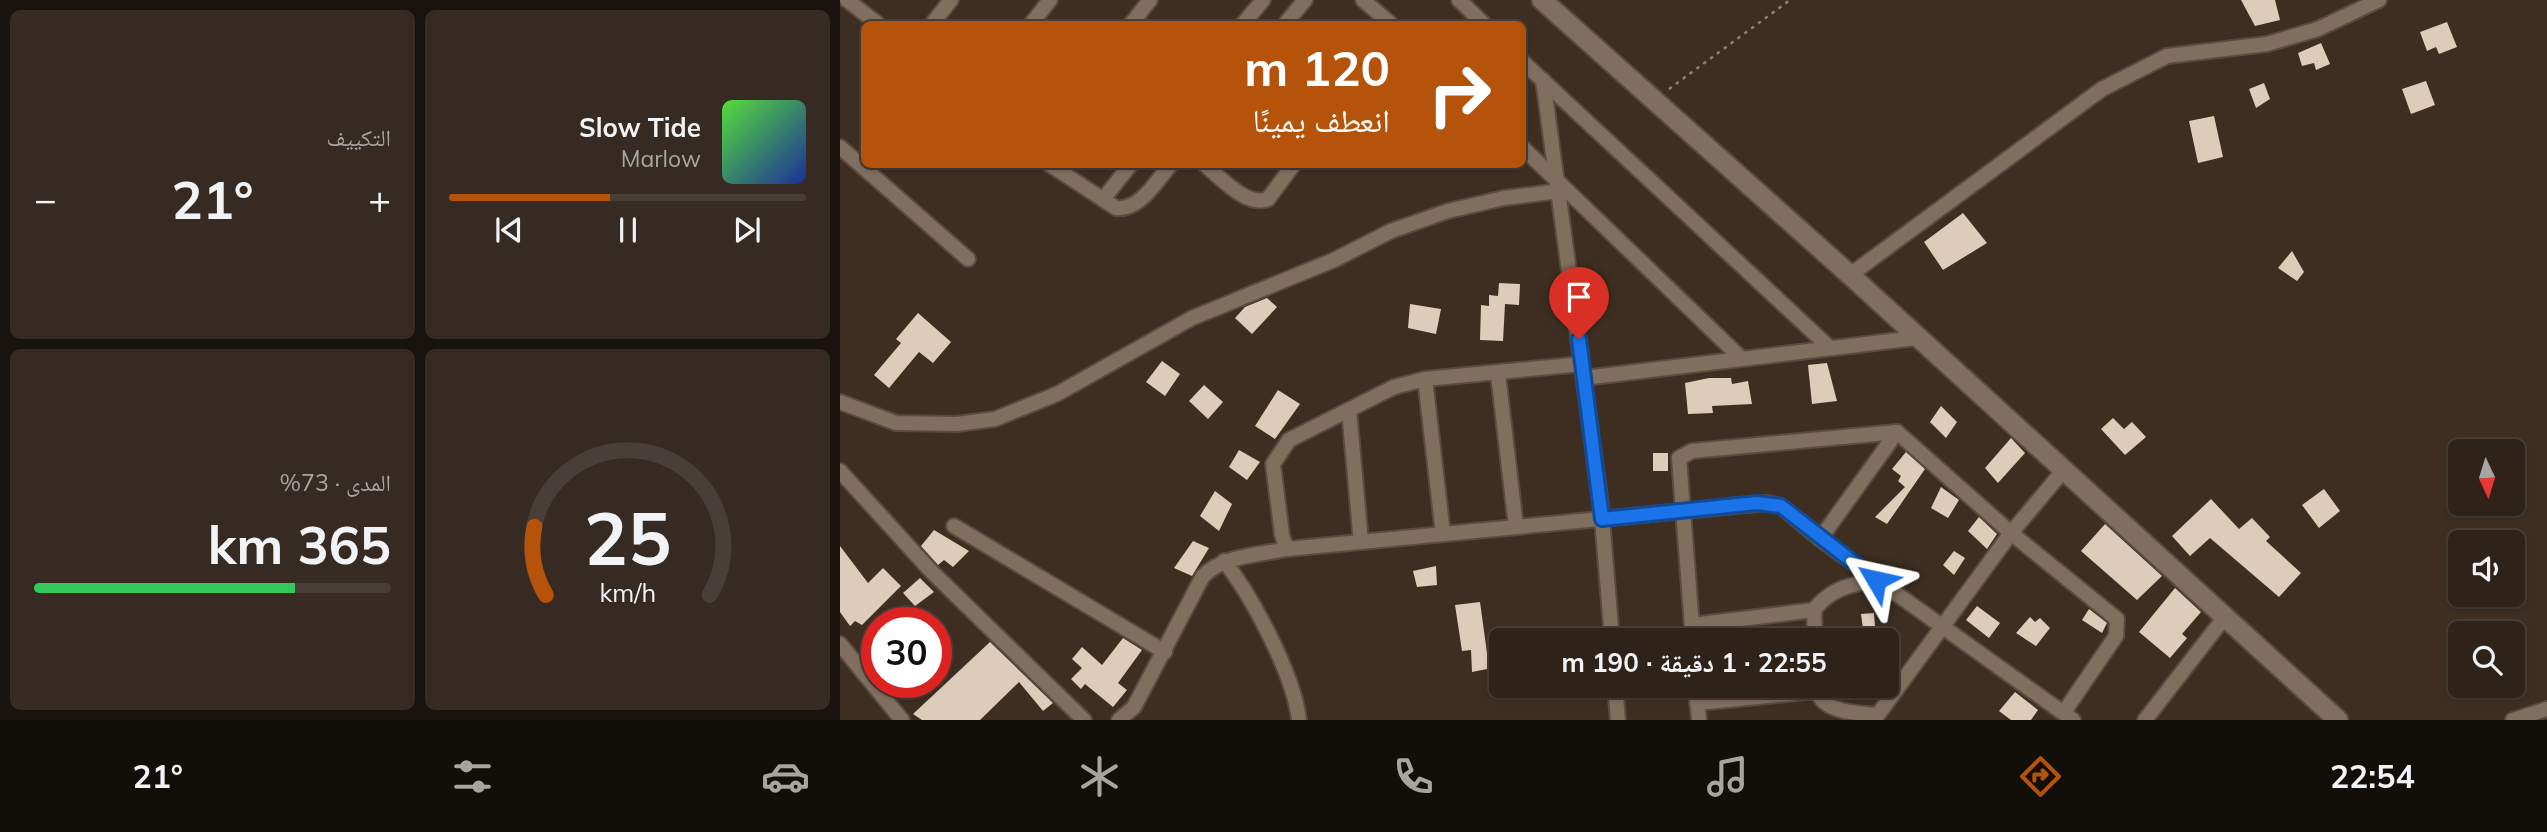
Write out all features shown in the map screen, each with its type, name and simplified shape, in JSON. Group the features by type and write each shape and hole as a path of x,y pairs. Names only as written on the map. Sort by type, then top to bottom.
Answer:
{"main road":[{"path":"1542,0 1850,275 2338,720"}],"street":[{"path":"934,21 951,0"},
{"path":"1033,21 1050,0"},
{"path":"1133,21 1150,0"},
{"path":"1246,21 1263,0"},
{"path":"1288,21 1305,0"},
{"path":"1363,0 1388,21"},
{"path":"1458,0 1481,21"},
{"path":"1850,275 2102,89 2167,56 2267,44 2318,29 2379,0"},
{"path":"847,4 872,21"},
{"path":"1526,65 1830,348"},
{"path":"1543,80 1602,519 1611,628"},
{"path":"840,147 861,165"},
{"path":"1526,150 1741,358"},
{"path":"864,168 968,259"},
{"path":"1055,168 1116,208 1126,209 1135,205 1167,168"},
{"path":"1104,198 1128,168"},
{"path":"1209,168 1252,201 1262,202 1268,199 1291,168"},
{"path":"840,402 896,423 957,424 995,419 1057,394 1192,318 1334,260 1391,232 1448,211 1559,185"},
{"path":"1287,549 1282,535 1273,464 1289,440 1394,387 1425,379 1583,371 1741,358 1916,338"},
{"path":"1498,374 1516,527"},
{"path":"1425,379 1443,534"},
{"path":"1349,410 1361,542"},
{"path":"1820,539 1897,432"},
{"path":"1119,720 1134,707 1203,576 1224,561 1287,549 1443,534 1602,519 1684,511 1767,503 1781,506 1876,580 2069,716 2116,636 2119,624 2117,619 2011,533 1897,432 1685,453 1678,463 1684,511 1692,628"},
{"path":"840,471 931,570 1084,720"},
{"path":"1821,698 1837,709 1875,718 2011,533 2063,471"},
{"path":"954,526 1165,652"},
{"path":"1224,561 1246,588 1286,677 1300,720"},
{"path":"1692,625 1814,610 1828,594 1842,587 1876,580"},
{"path":"1814,610 1815,628"},
{"path":"2145,720 2224,618"},
{"path":"840,644 902,720"},
{"path":"1616,698 1618,720"},
{"path":"1697,698 1699,720"},
{"path":"1698,703 1740,698"},
{"path":"2520,719 2547,709"}],"path":[{"path":"1654,101 1790,0"}],"building":[{"path":"2241,0 2275,0 2280,20 2255,26"},
{"path":"2447,22 2457,47 2439,54 2436,47 2427,51 2420,32"},
{"path":"2321,43 2330,64 2316,70 2314,63 2302,66 2298,53"},
{"path":"2426,81 2435,105 2411,114 2402,89"},
{"path":"2264,83 2270,99 2256,108 2249,89"},
{"path":"2214,116 2223,157 2198,163 2189,121"},
{"path":"1963,213 1987,243 1943,270 1924,242"},
{"path":"2292,251 2304,272 2297,281 2278,268"},
{"path":"1499,283 1520,284 1519,305 1505,304 1503,341 1480,340 1481,305 1489,306 1489,295 1498,296"},
{"path":"1267,298 1277,307 1252,334 1235,318 1245,307"},
{"path":"1410,304 1441,309 1436,334 1408,328"},
{"path":"918,313 951,342 933,363 919,352 889,388 874,375 901,343 896,339"},
{"path":"1162,361 1180,374 1165,396 1146,382"},
{"path":"1827,363 1837,401 1812,404 1808,365"},
{"path":"1709,378 1731,378 1732,384 1748,381 1752,404 1712,406 1713,413 1688,414 1685,383"},
{"path":"1204,385 1223,402 1208,419 1189,401"},
{"path":"1278,390 1300,404 1275,439 1255,426"},
{"path":"1941,406 1957,422 1946,438 1930,422"},
{"path":"2113,418 2124,429 2132,422 2146,437 2125,455 2101,429"},
{"path":"2011,438 2025,453 1998,483 1985,468"},
{"path":"1239,450 1260,462 1247,480 1229,467"},
{"path":"1906,452 1925,469 1887,524 1875,517 1905,487 1898,481 1901,476 1892,469"},
{"path":"1653,453 1668,453 1668,471 1653,471"},
{"path":"1941,487 1959,500 1948,518 1931,508"},
{"path":"2324,489 2340,511 2319,528 2302,505"},
{"path":"1215,491 1232,504 1219,531 1200,516"},
{"path":"2211,499 2239,529 2252,518 2270,537 2266,541 2301,573 2279,597 2210,538 2190,556 2172,536"},
{"path":"1979,517 1997,534 1987,549 1968,531"},
{"path":"2105,524 2162,576 2137,600 2081,551"},
{"path":"934,530 969,551 953,567 944,560 938,565 921,546"},
{"path":"1193,541 1209,548 1192,576 1174,568"},
{"path":"840,546 868,583 883,568 901,586 880,607 861,607 861,624 855,621 850,626 840,612"},
{"path":"1954,551 1965,558 1954,575 1943,565"},
{"path":"1436,566 1437,585 1417,587 1413,571"},
{"path":"920,578 934,592 915,606 903,593"},
{"path":"2175,588 2201,612 2182,634 2187,638 2170,658 2139,632"},
{"path":"1480,602 1489,653 1489,669 1472,672 1471,650 1462,651 1455,605"},
{"path":"1977,606 2000,623 1989,638 1966,620"},
{"path":"2089,609 2107,623 2102,633 2082,620"},
{"path":"1874,613 1875,627 1863,628 1861,614"},
{"path":"2030,617 2035,622 2040,618 2050,628 2036,646 2016,633"},
{"path":"1123,638 1142,650 1118,683 1127,690 1113,707 1085,684 1081,689 1071,679 1082,668 1072,659 1082,647 1102,665"},
{"path":"990,642 1053,703 1043,711 1019,682 980,720 922,720 913,714 930,698 952,698 952,678"},
{"path":"2015,692 2038,710 2031,720 2011,720 1999,711"}],"route":[{"path":"1579,339 1602,519 1757,503 1781,506 1876,580"}]}
